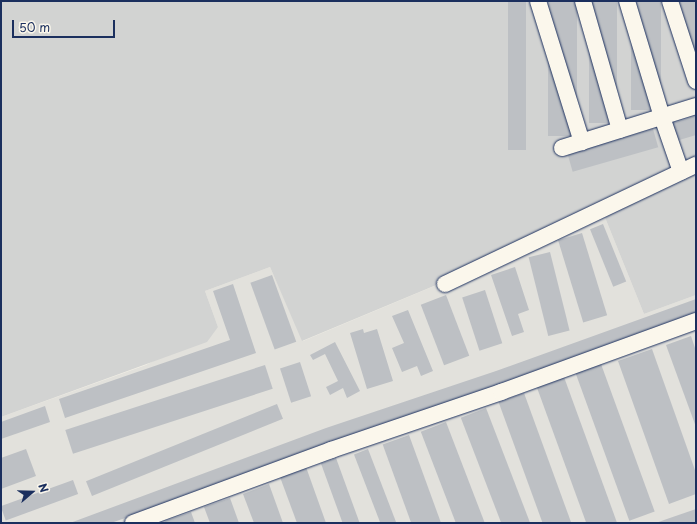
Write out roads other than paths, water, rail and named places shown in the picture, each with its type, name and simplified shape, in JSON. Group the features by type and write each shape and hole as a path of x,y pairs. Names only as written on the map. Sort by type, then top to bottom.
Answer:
{"lane":[{"path":"538,1 582,142"},
{"path":"583,1 620,130"},
{"path":"627,1 662,117 681,172"},
{"path":"670,1 696,80"},
{"path":"562,148 696,106"},
{"path":"446,284 696,165"},
{"path":"133,523 331,450 501,392 696,322"}]}
